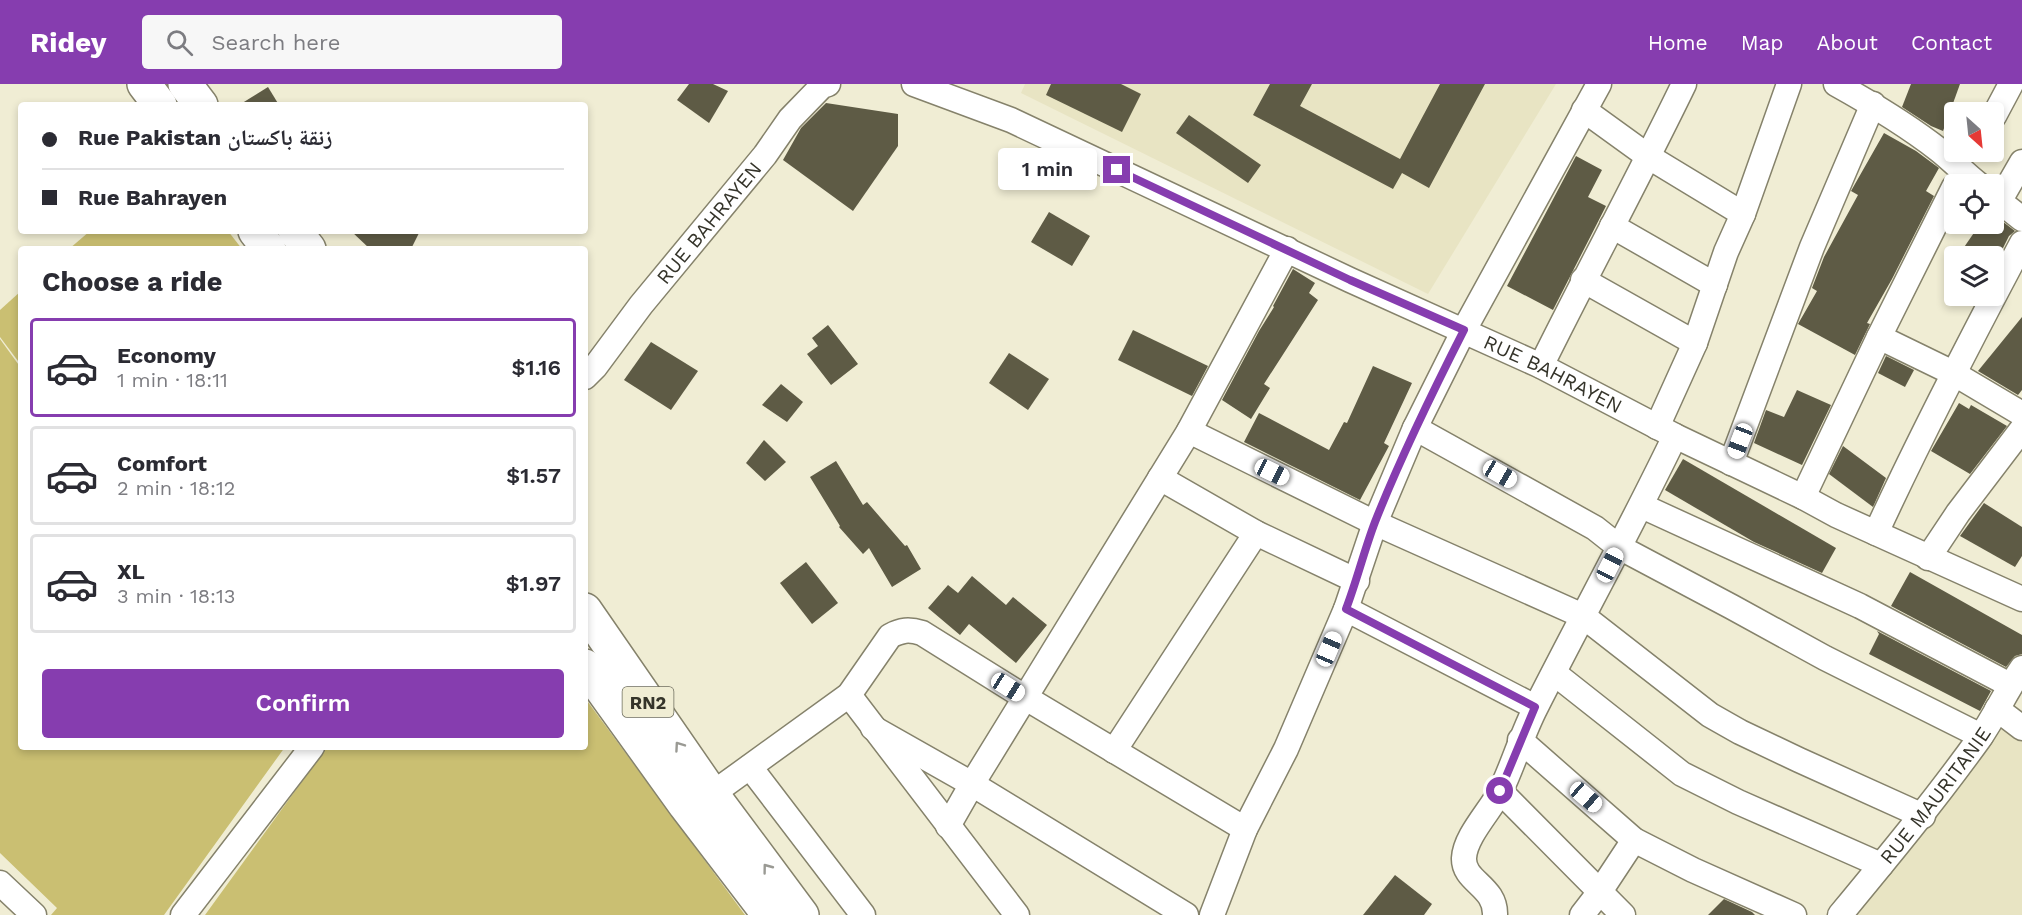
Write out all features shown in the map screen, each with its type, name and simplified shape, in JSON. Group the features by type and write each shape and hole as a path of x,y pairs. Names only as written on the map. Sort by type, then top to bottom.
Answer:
{"highway":[{"path":"144,84 158,102"},
{"path":"185,84 199,102"},
{"name":"RN2","path":"588,614 712,794 802,915"},
{"name":"RN2","path":"588,670 685,805 769,915"}],"street":[{"name":"RUE BAHRAYEN","path":"588,377 641,305 765,155 790,119 822,86 828,84"},
{"name":"RUE BAHRAYEN","path":"914,84 965,92 1011,120 1541,366 1666,432 1836,515 2022,599"},
{"path":"1212,915 1245,829 1286,749 1346,609 1375,523 1415,428 1464,330 1599,84"},
{"path":"1541,366 1684,84"},
{"path":"1495,915 1490,894 1469,874 1465,865 1464,856 1467,844 1500,791 1535,707 1642,506 1726,252 1743,214 1789,84"},
{"path":"1836,84 1873,104 1942,152 1963,174"},
{"path":"2001,102 2011,84"},
{"path":"1731,463 1812,247 1873,104"},
{"path":"1584,110 1649,157 1743,214"},
{"path":"2004,188 2022,162"},
{"path":"2004,205 2022,219"},
{"path":"1803,497 1879,337 1944,215"},
{"path":"1612,225 1715,285"},
{"path":"1876,533 1905,468 2022,243"},
{"path":"948,826 1189,431 1287,249"},
{"path":"1584,280 1695,343"},
{"path":"1879,337 1953,373 2022,414"},
{"path":"1415,428 1595,528 1619,547 1825,658 1981,736"},
{"path":"1928,558 1958,513 2022,429"},
{"path":"1189,431 1375,523 1583,616 1710,714 1740,732 1923,816"},
{"path":"1160,478 1256,533 1357,581"},
{"path":"1642,506 2016,676"},
{"path":"1114,751 1256,533"},
{"path":"1346,609 1535,707"},
{"path":"712,794 849,695 890,636 899,631 910,630 922,633 1245,829"},
{"path":"1554,673 1682,774 1738,802 1881,865"},
{"name":"RUE MAURITANIE","path":"1840,915 1923,816 1981,736 2016,676"},
{"path":"849,695 1017,915"},
{"path":"1997,709 2022,728"},
{"path":"873,728 972,784 1186,915"},
{"path":"1520,740 1634,840 1693,870 1794,915"},
{"path":"183,915 310,750"},
{"path":"750,768 863,915"},
{"path":"1500,791 1623,915"},
{"path":"1582,915 1634,840"},
{"path":"0,883 34,915"}],"shaded area":[{"path":"1025,84 1556,84 1428,294 1021,93"},
{"path":"86,234 230,234 240,246 72,246"},
{"path":"18,294 18,361 0,337 0,310"},
{"path":"0,339 18,364 18,750 283,750 164,915 51,915 57,908 0,853"},
{"path":"588,702 745,915 205,915 325,750 588,750"},
{"path":"2007,722 2022,734 2022,915 1854,915"}],"building":[{"path":"689,84 713,84 728,91 709,123 677,100"},
{"path":"1051,84 1121,84 1141,94 1122,132 1046,95"},
{"path":"1270,84 1312,84 1300,106 1400,159 1440,84 1485,84 1429,188 1402,173 1393,189 1253,115"},
{"path":"1911,84 1960,84 1953,102 1944,102 1943,131 1902,107"},
{"path":"268,87 277,102 244,102"},
{"path":"826,103 898,114 898,146 853,211 783,160 801,128"},
{"path":"1189,115 1261,165 1248,183 1176,133"},
{"path":"1884,133 1916,151 1939,168 1926,191 1934,196 1867,323 1870,324 1855,355 1798,324 1817,291 1812,288 1824,257 1858,195 1851,191"},
{"path":"1576,156 1602,170 1588,197 1606,206 1553,310 1507,286"},
{"path":"1049,212 1090,236 1072,266 1031,242"},
{"path":"2004,223 2015,231 2009,236 2004,246 1965,246 1973,234 2004,234"},
{"path":"354,234 418,234 412,246 367,246"},
{"path":"1293,269 1315,283 1309,293 1318,300 1264,384 1270,388 1251,419 1222,400"},
{"path":"2022,317 2022,390 2018,395 1978,371"},
{"path":"828,325 858,364 831,385 807,354 818,346 812,338"},
{"path":"1133,330 1208,366 1192,396 1118,360"},
{"path":"651,342 698,371 671,410 624,380"},
{"path":"1009,353 1049,379 1028,410 989,383"},
{"path":"1886,356 1914,370 1905,387 1878,373"},
{"path":"1373,366 1412,383 1384,443 1389,446 1360,500 1244,442 1259,413 1329,450 1344,422 1347,423"},
{"path":"781,384 803,402 787,422 762,405"},
{"path":"1797,390 1831,405 1802,465 1754,443 1766,410 1784,417"},
{"path":"1959,403 1969,409 1971,405 2007,426 1970,474 1931,451"},
{"path":"764,440 786,462 765,481 746,463"},
{"path":"1843,446 1886,478 1873,507 1829,474"},
{"path":"1683,459 1836,548 1822,573 1754,542 1665,490"},
{"path":"836,461 863,505 867,502 905,546 907,545 921,569 892,587 869,548 863,554 839,527 810,477"},
{"path":"1984,503 2022,527 2022,556 2015,567 1960,536"},
{"path":"806,562 838,603 812,624 780,583"},
{"path":"1910,572 2022,635 2022,654 2015,656 2006,667 1891,606"},
{"path":"972,576 1006,605 1013,597 1047,625 1016,663 969,624 960,635 928,608 948,585 958,593"},
{"path":"1877,631 1991,691 1980,711 1869,654 1879,634"},
{"path":"1395,875 1432,904 1424,915 1363,915"},
{"path":"1724,899 1752,912 1755,915 1708,915"}],"route":[{"path":"1117,170 1350,280 1464,330 1415,428 1375,523 1346,609 1535,707 1500,791"}]}
